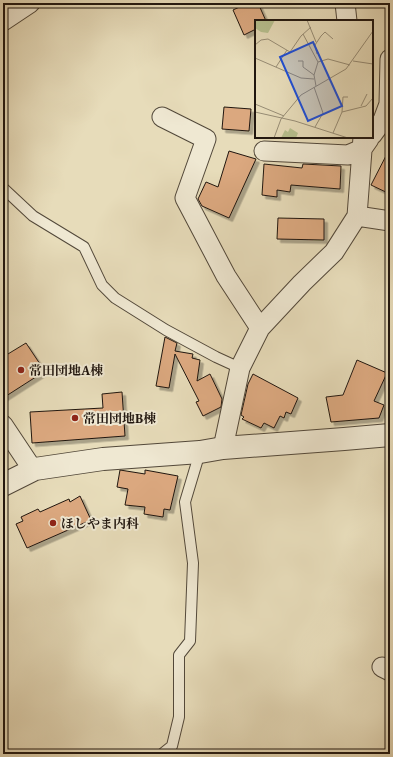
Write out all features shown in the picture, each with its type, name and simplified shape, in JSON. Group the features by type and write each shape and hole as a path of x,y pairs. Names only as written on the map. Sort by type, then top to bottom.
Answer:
{"street":[{"path":"3,21 30,3"},
{"path":"345,3 347,20"},
{"path":"373,131 382,120 389,104 390,59"},
{"path":"162,117 206,139 185,198 226,276 260,328"},
{"path":"264,151 348,155 367,139"},
{"path":"223,448 240,368 260,328 302,283 334,252 357,216 367,139"},
{"path":"357,216 390,221"},
{"path":"3,425 34,470"},
{"path":"3,485 34,470 103,459 390,435"}],"lane":[{"path":"3,188 33,216 84,247 102,285 115,298 166,330 240,368"},
{"path":"162,754 172,746 179,717 179,655 190,641 193,563 185,502 200,452"}],"building":[{"path":"248,3 258,3 266,20 255,20 255,30 244,35 233,10"},
{"path":"224,107 251,109 249,131 222,129"},
{"path":"390,148 390,194 371,185"},
{"path":"229,151 256,159 229,218 202,206 198,199 206,182 218,187"},
{"path":"264,164 302,168 303,164 341,166 340,189 291,185 290,192 277,190 277,197 262,195"},
{"path":"278,218 324,219 324,240 277,239"},
{"path":"165,337 177,343 175,351 193,354 192,358 200,360 197,381 210,374 222,399 221,407 203,416 196,402 199,401 175,354 169,388 156,386"},
{"name":"常田団地A棟","path":"26,343 40,364 37,366 42,373 3,398 3,357"},
{"path":"357,360 387,373 374,401 384,405 379,418 331,422 326,397 343,395"},
{"path":"253,374 298,398 291,414 286,412 284,418 280,416 274,428 264,423 261,428 242,419 244,417 241,415 248,384"},
{"name":"常田団地B棟","path":"122,392 125,436 32,443 30,412 103,408 102,394"},
{"path":"120,470 145,474 145,470 178,476 170,510 164,509 163,517 144,514 145,507 125,505 128,489 117,487"},
{"name":"ほしやま内科","path":"80,496 91,520 27,548 16,524 23,521 21,517 38,509 40,512 69,499 70,502"}],"place":[{"name":"常田団地A棟","path":"21,370"},
{"name":"常田団地B棟","path":"75,418"},
{"name":"ほしやま内科","path":"53,523"}]}
